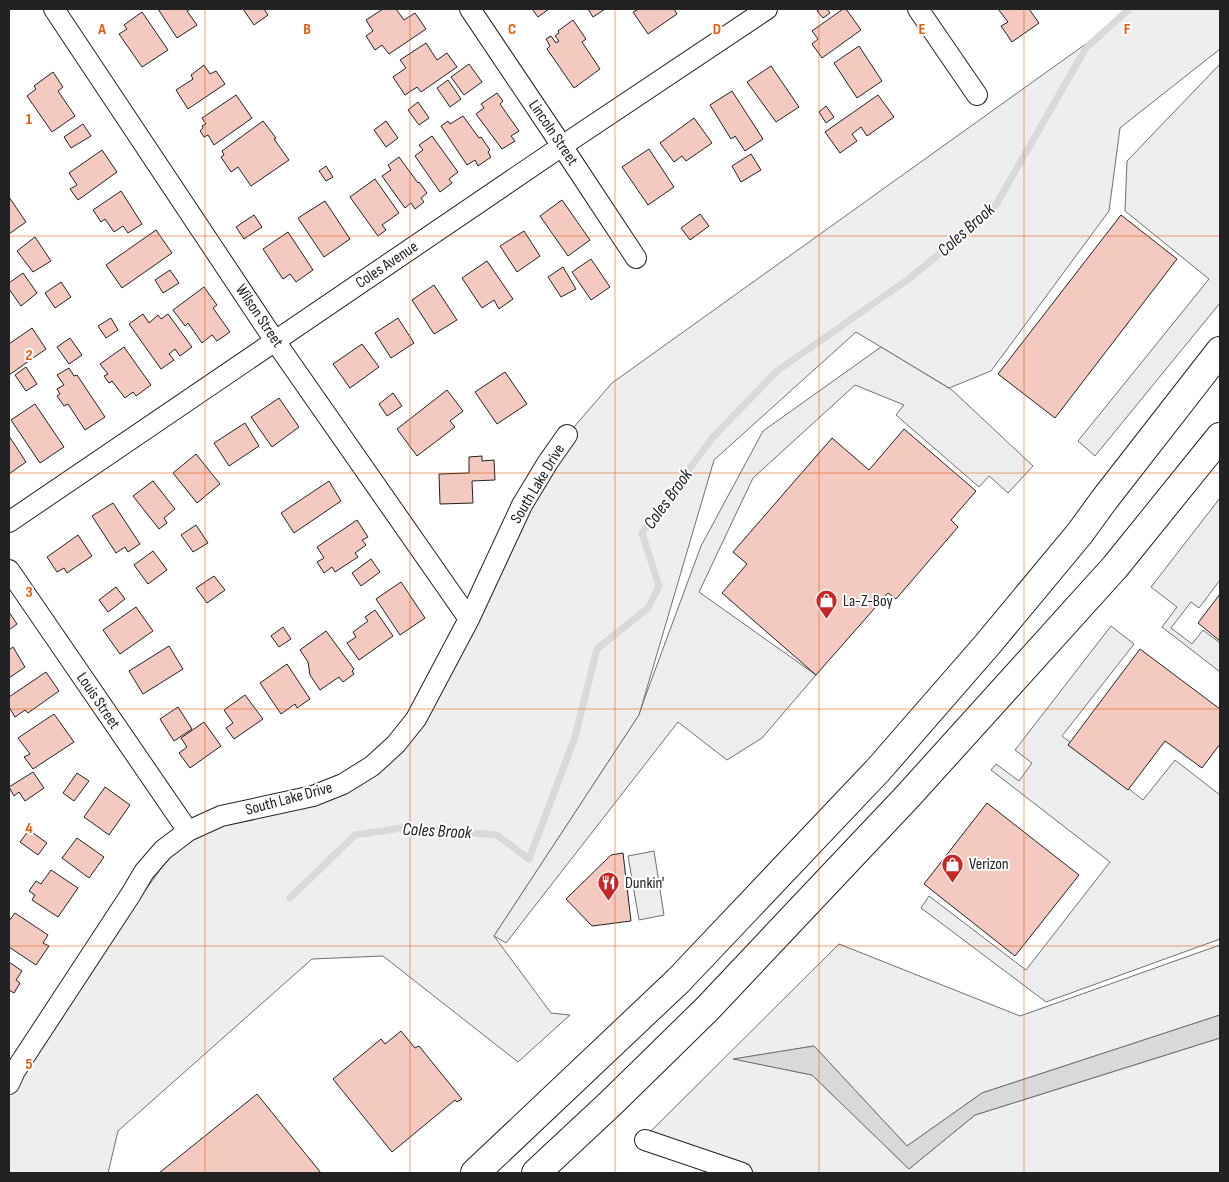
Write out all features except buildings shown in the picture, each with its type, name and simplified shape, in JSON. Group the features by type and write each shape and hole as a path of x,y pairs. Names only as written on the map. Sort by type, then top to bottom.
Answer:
{"highway":[{"path":"475,1173 678,982 879,770 987,645 1080,533 1220,351"},
{"path":"536,1173 612,1103 707,1009 908,796 1115,567 1220,437"},
{"path":"563,1173 612,1103"}],"street":[{"name":"Wilson Street","path":"54,9 275,341 469,619"},
{"name":"Lincoln Street","path":"470,9 636,258"},
{"name":"Coles Avenue","path":"9,522 767,9"},
{"path":"918,9 977,95"},
{"name":"South Lake Drive","path":"9,1084 15,1071 144,872 163,850 188,831 221,816 313,796 342,784 372,766 396,744 416,719 469,619 522,505 548,462 568,435"},
{"name":"Louis Street","path":"9,570 188,831"},
{"path":"645,1140 742,1173"}],"shaded area":[{"path":"1131,9 1220,9 1220,49 1120,128 1109,211 991,371 949,388 856,332 714,460 639,715 494,936 551,1013 570,1015 518,1062 383,956 312,959 118,1131 108,1173 9,1173 9,1092 15,1071 188,831 372,766 416,719 567,435 612,383 1129,13"},
{"path":"1220,64 1220,303 1095,456 1078,441 1209,279 1125,211 1127,161"},
{"path":"881,347 952,390 1033,466 1008,493 989,476 979,487 896,415 904,405 855,385 753,478 699,592 816,675 762,738 727,760 678,722 506,943 494,936 639,715 701,546 763,431"},
{"path":"1220,498 1220,580 1199,608 1191,602 1171,628 1192,644 1203,630 1220,643 1220,672 1162,627 1177,607 1151,587"},
{"path":"1111,626 1134,644 1062,736 1143,800 1175,760 1220,795 1220,939 1046,1002 921,908 929,896 1026,970 1110,862 991,770 996,764 1019,781 1032,763 1015,750"},
{"path":"654,851 664,915 639,920 628,856"},
{"path":"839,944 1020,1016 1220,945 1220,1015 982,1093 907,1146 814,1046 735,1059 812,1075 909,1169 975,1115 1220,1038 1220,1173 731,1173 640,1142"},
{"path":"1220,1015 1220,1038 975,1115 909,1169 812,1075 733,1059 814,1046 907,1146 982,1093"}],"waterway":[{"name":"Coles Brook","path":"290,898 355,835 408,827 497,835 529,859 575,737 597,649 648,608 659,586 642,533 713,437 777,371 910,278 994,208 1086,48 1129,9"}],"place":[{"name":"La-Z-Boy","path":"827,620"},
{"name":"Verizon","path":"953,883"},
{"name":"Dunkin'","path":"609,902"}]}
